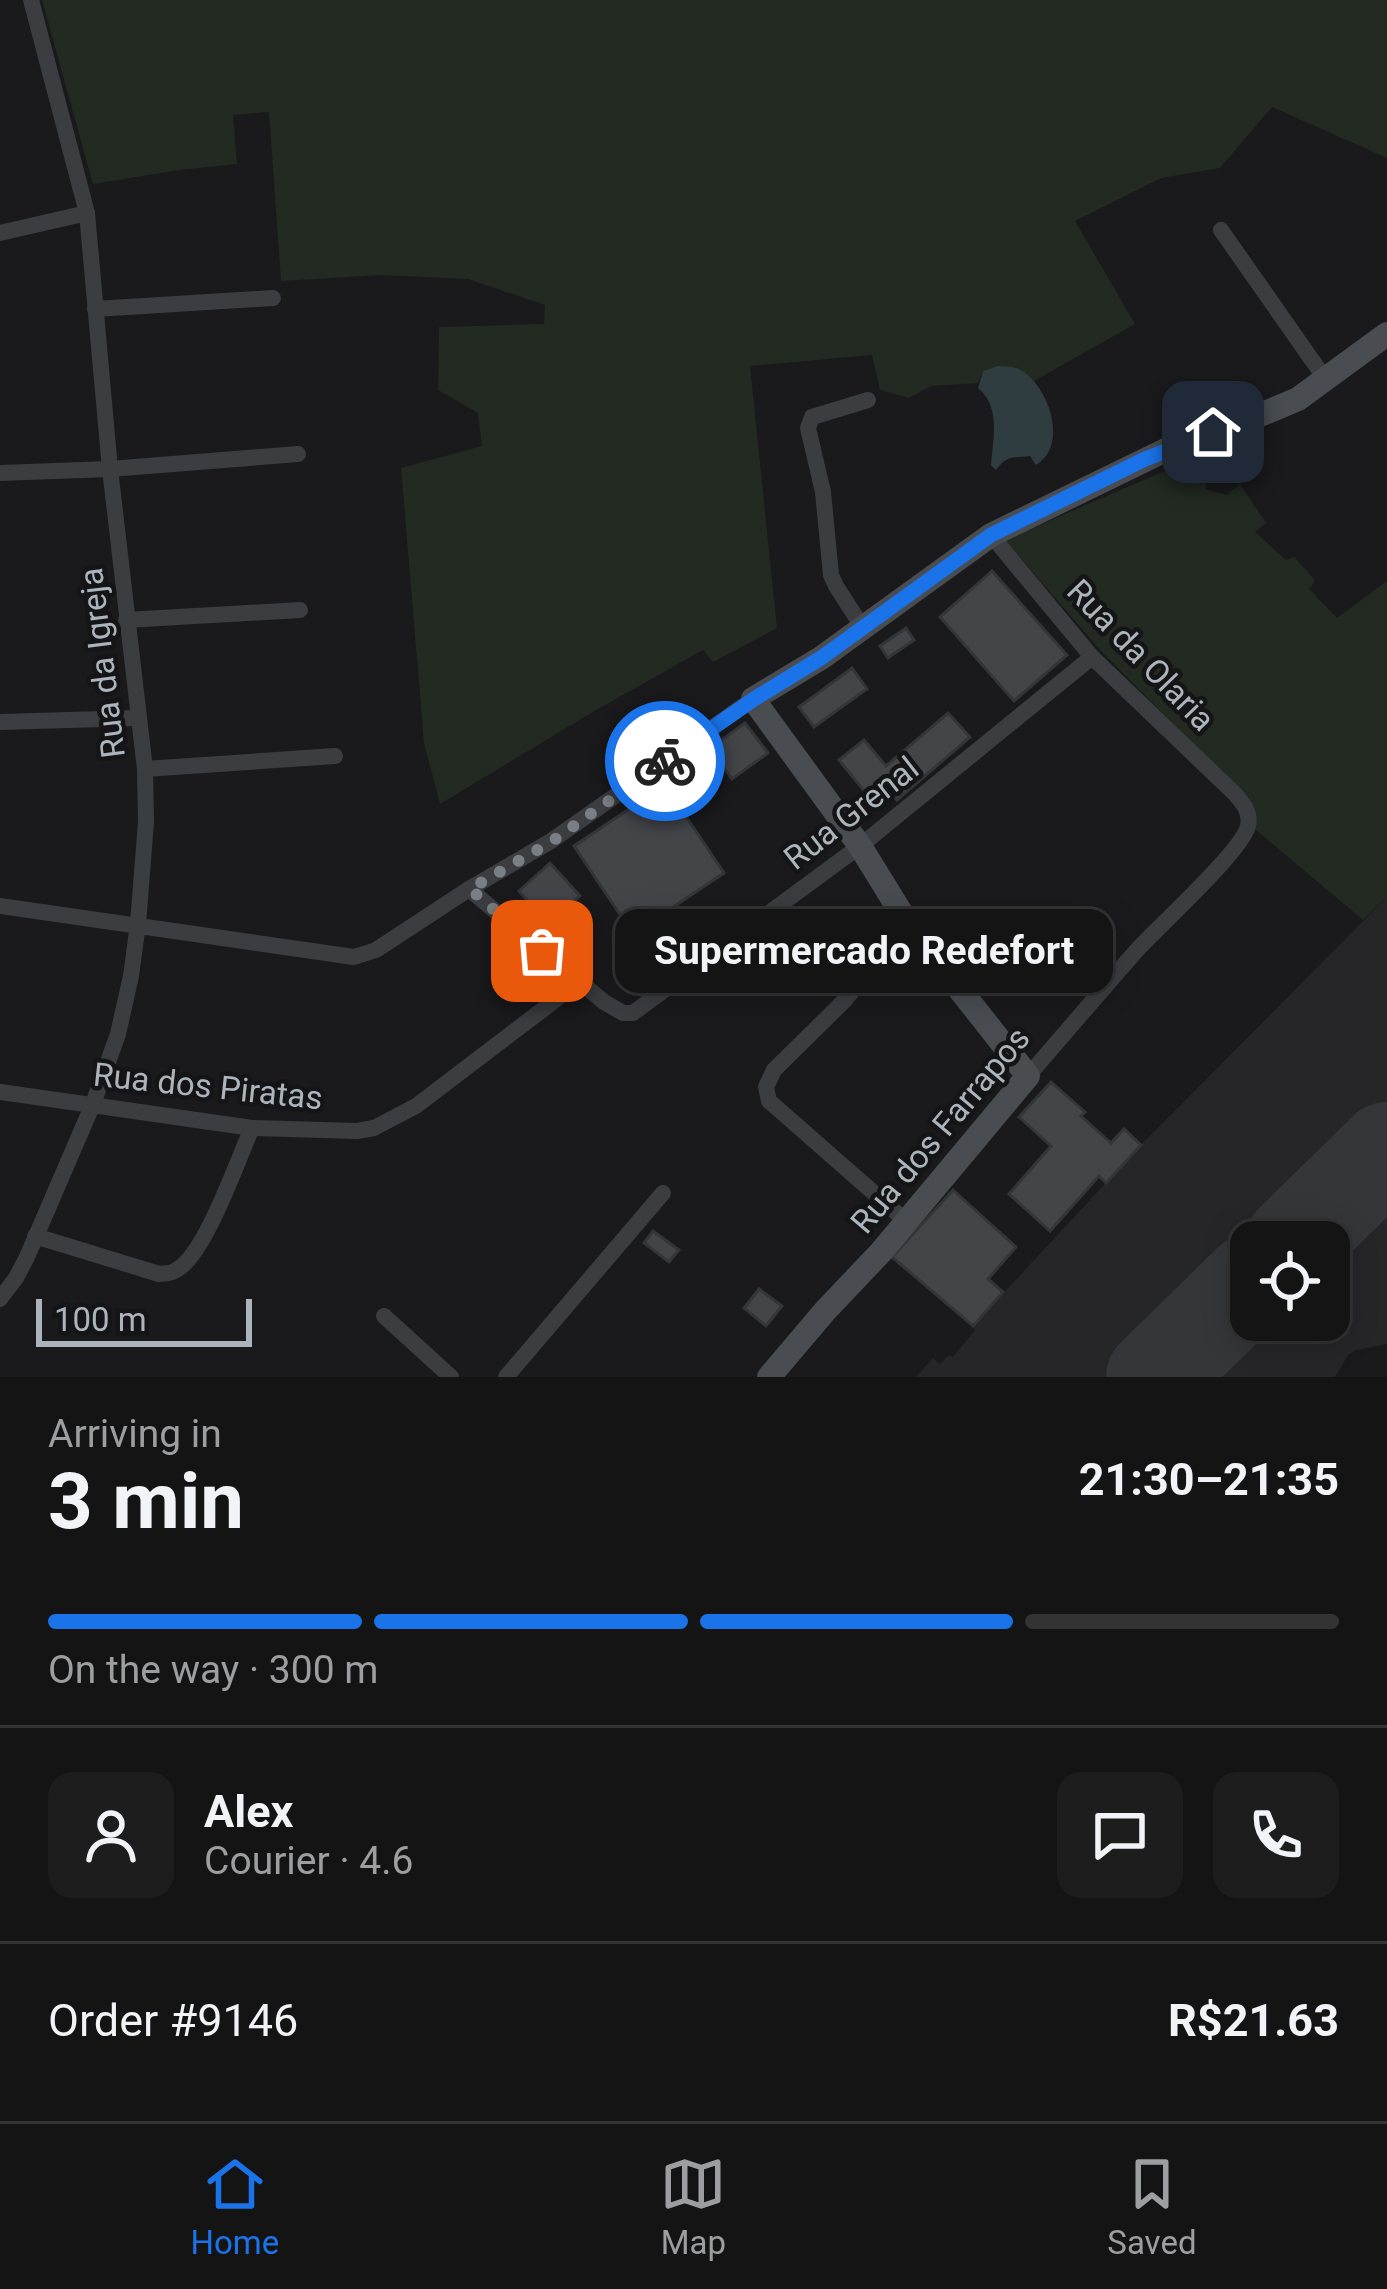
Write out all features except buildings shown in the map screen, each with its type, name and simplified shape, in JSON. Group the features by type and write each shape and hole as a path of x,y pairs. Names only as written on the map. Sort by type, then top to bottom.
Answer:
{"street":[{"name":"Rua da Igreja","path":"0,1299 16,1278 35,1237 118,1034 144,870 145,769 110,469 87,213 31,0"},
{"path":"0,233 87,213"},
{"path":"1221,230 1326,380"},
{"path":"94,309 273,298"},
{"path":"0,906 354,957 376,950 551,842 991,535 1180,443 1298,399 1387,334"},
{"path":"863,628 831,575 823,492 808,428 812,417 868,400"},
{"path":"0,473 298,454"},
{"name":"Rua da Olaria","path":"991,535 1092,657 1234,794 1248,815"},
{"path":"126,620 300,610"},
{"name":"Rua Grenal","path":"579,982 622,1013 641,1009 860,846 1092,657"},
{"path":"754,699 860,846 908,924 1028,1076"},
{"path":"0,722 137,718"},
{"path":"145,769 335,756"},
{"name":"Rua dos Farrapos","path":"770,1377 1140,948 1209,876 1246,832 1248,815"},
{"path":"470,889 579,982"},
{"path":"907,1222 769,1101 766,1087 774,1070 844,1000 908,924"},
{"name":"Rua dos Piratas","path":"0,1092 252,1128 374,1128 416,1106 579,982"},
{"path":"35,1237 160,1274 177,1270 206,1233 252,1128"},
{"path":"506,1377 663,1193"},
{"path":"384,1316 451,1377"}],"shaded area":[{"path":"42,0 1387,0 1387,158 1272,107 1220,168 1161,178 1075,221 1135,324 1034,381 1016,367 983,371 978,383 931,386 909,398 880,390 872,355 750,366 777,628 713,662 703,650 440,804 424,743 401,468 482,446 478,413 438,390 439,327 544,324 545,305 468,279 381,275 281,281 269,112 233,115 237,164 93,184"},
{"path":"998,366 1028,375 1046,400 1052,443 1036,465 1030,456 1007,460 996,470 991,465 993,414 978,388 983,371"},
{"path":"1213,450 1217,472 1206,481 1206,489 1226,495 1240,484 1266,523 1255,532 1286,560 1294,557 1315,580 1309,589 1337,618 1387,581 1387,897 1363,920 1256,830 1248,799 1101,651 1005,540"},
{"path":"1387,897 1387,1344 1348,1355 1335,1377 916,1377 933,1358 940,1364 949,1355 953,1357 975,1330 973,1326 1141,1145"},
{"path":"675,911 695,940 641,979 620,951"}],"runway":[{"path":"1314,1221 1387,1150"},
{"path":"1154,1377 1230,1303"}],"way so far":[{"path":"542,951 470,889 551,842 665,761"}],"place":[{"name":"Supermercado Redefort","path":"542,951"}],"route":[{"path":"665,761 821,658 991,535 1143,460 1213,432"}]}
